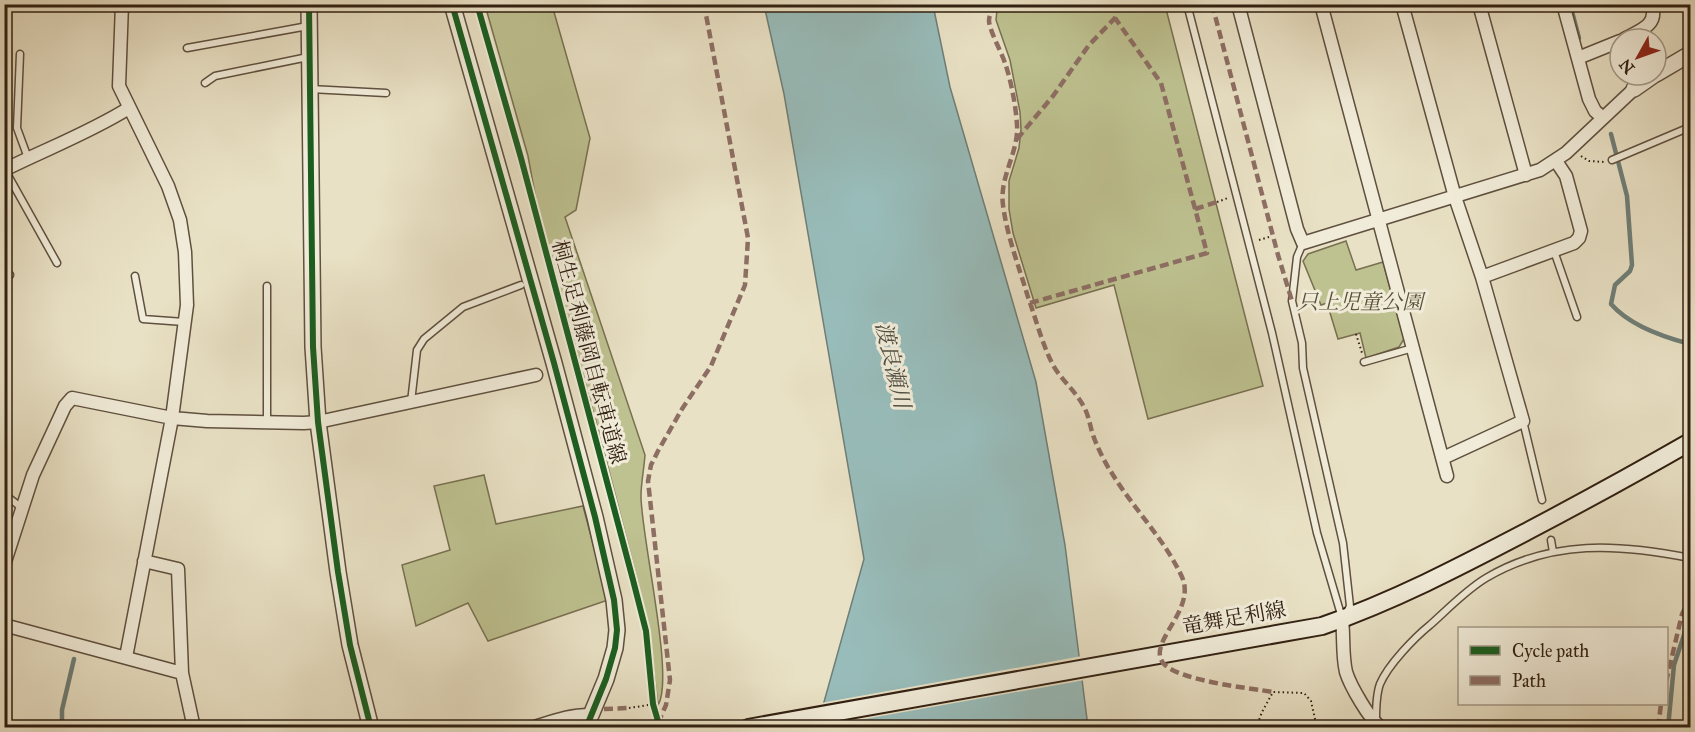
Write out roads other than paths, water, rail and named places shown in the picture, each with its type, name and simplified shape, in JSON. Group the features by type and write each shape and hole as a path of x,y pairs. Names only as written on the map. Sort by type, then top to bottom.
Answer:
{"main road":[{"name":"竜舞足利線","path":"748,728 1322,626 1378,606 1425,584 1622,481 1690,442"}],"street":[{"path":"122,4 119,86 168,186 180,220 185,252 187,305 172,418 126,657"},
{"path":"309,4 313,347 318,422 348,634 371,728"},
{"path":"452,4 554,363 595,517 614,600 617,630 615,648 606,680 589,721 581,715 531,728"},
{"path":"1238,4 1297,229 1303,243 1526,175 1556,161 1637,87"},
{"path":"1321,4 1448,476"},
{"path":"1402,4 1455,197 1482,277 1523,421 1443,458"},
{"path":"1479,4 1526,175"},
{"path":"1563,4 1591,105 1603,118"},
{"path":"1647,27 1654,17 1651,4"},
{"path":"1578,58 1608,46"},
{"path":"1668,67 1690,54"},
{"path":"5,170 79,136 129,108"},
{"path":"1482,277 1574,243 1579,238 1581,231 1566,176 1556,161"},
{"path":"4,565 42,456 65,406 72,398 172,418 267,423 318,422 536,375"},
{"path":"144,561 178,569 182,673 194,728"},
{"path":"1342,619 1346,672 1368,715 1377,726"},
{"path":"4,625 182,673"}],"lane":[{"path":"1187,4 1272,333 1317,533 1342,619"},
{"path":"1688,4 1690,13"},
{"path":"187,48 308,26"},
{"path":"20,54 17,128 28,158"},
{"path":"205,83 215,76 308,57"},
{"path":"309,90 386,93"},
{"path":"1612,160 1690,128"},
{"path":"5,170 57,263"},
{"path":"1303,243 1297,257 1292,301 1302,343 1303,368 1347,566 1350,606 1342,619"},
{"path":"1554,250 1577,317"},
{"path":"4,268 10,275"},
{"path":"135,276 143,319 184,322"},
{"path":"411,402 417,350 424,339 463,307 521,285"},
{"path":"267,286 267,423"},
{"path":"1364,362 1413,348"},
{"path":"1523,421 1542,501"},
{"path":"4,494 22,508"},
{"path":"1551,540 1553,552"},
{"path":"1377,726 1377,694 1380,684 1390,669 1423,630 1486,578 1505,568 1553,552 1579,547 1633,548 1690,558"}],"water":[{"name":"渡良瀬川","path":"764,5 933,5 950,87 1036,382 1065,545 1088,727 817,727 864,559 784,94"}],"waterway":[{"path":"1570,4 1579,38"},
{"path":"1611,134 1627,196 1632,265 1630,271 1615,285 1611,304 1637,324 1658,334 1690,344"},
{"path":"1668,728 1674,665 1690,617"},
{"path":"62,728 62,710 74,659"}],"park label":[{"name":"只上児童公園","path":"1360,302"}]}
